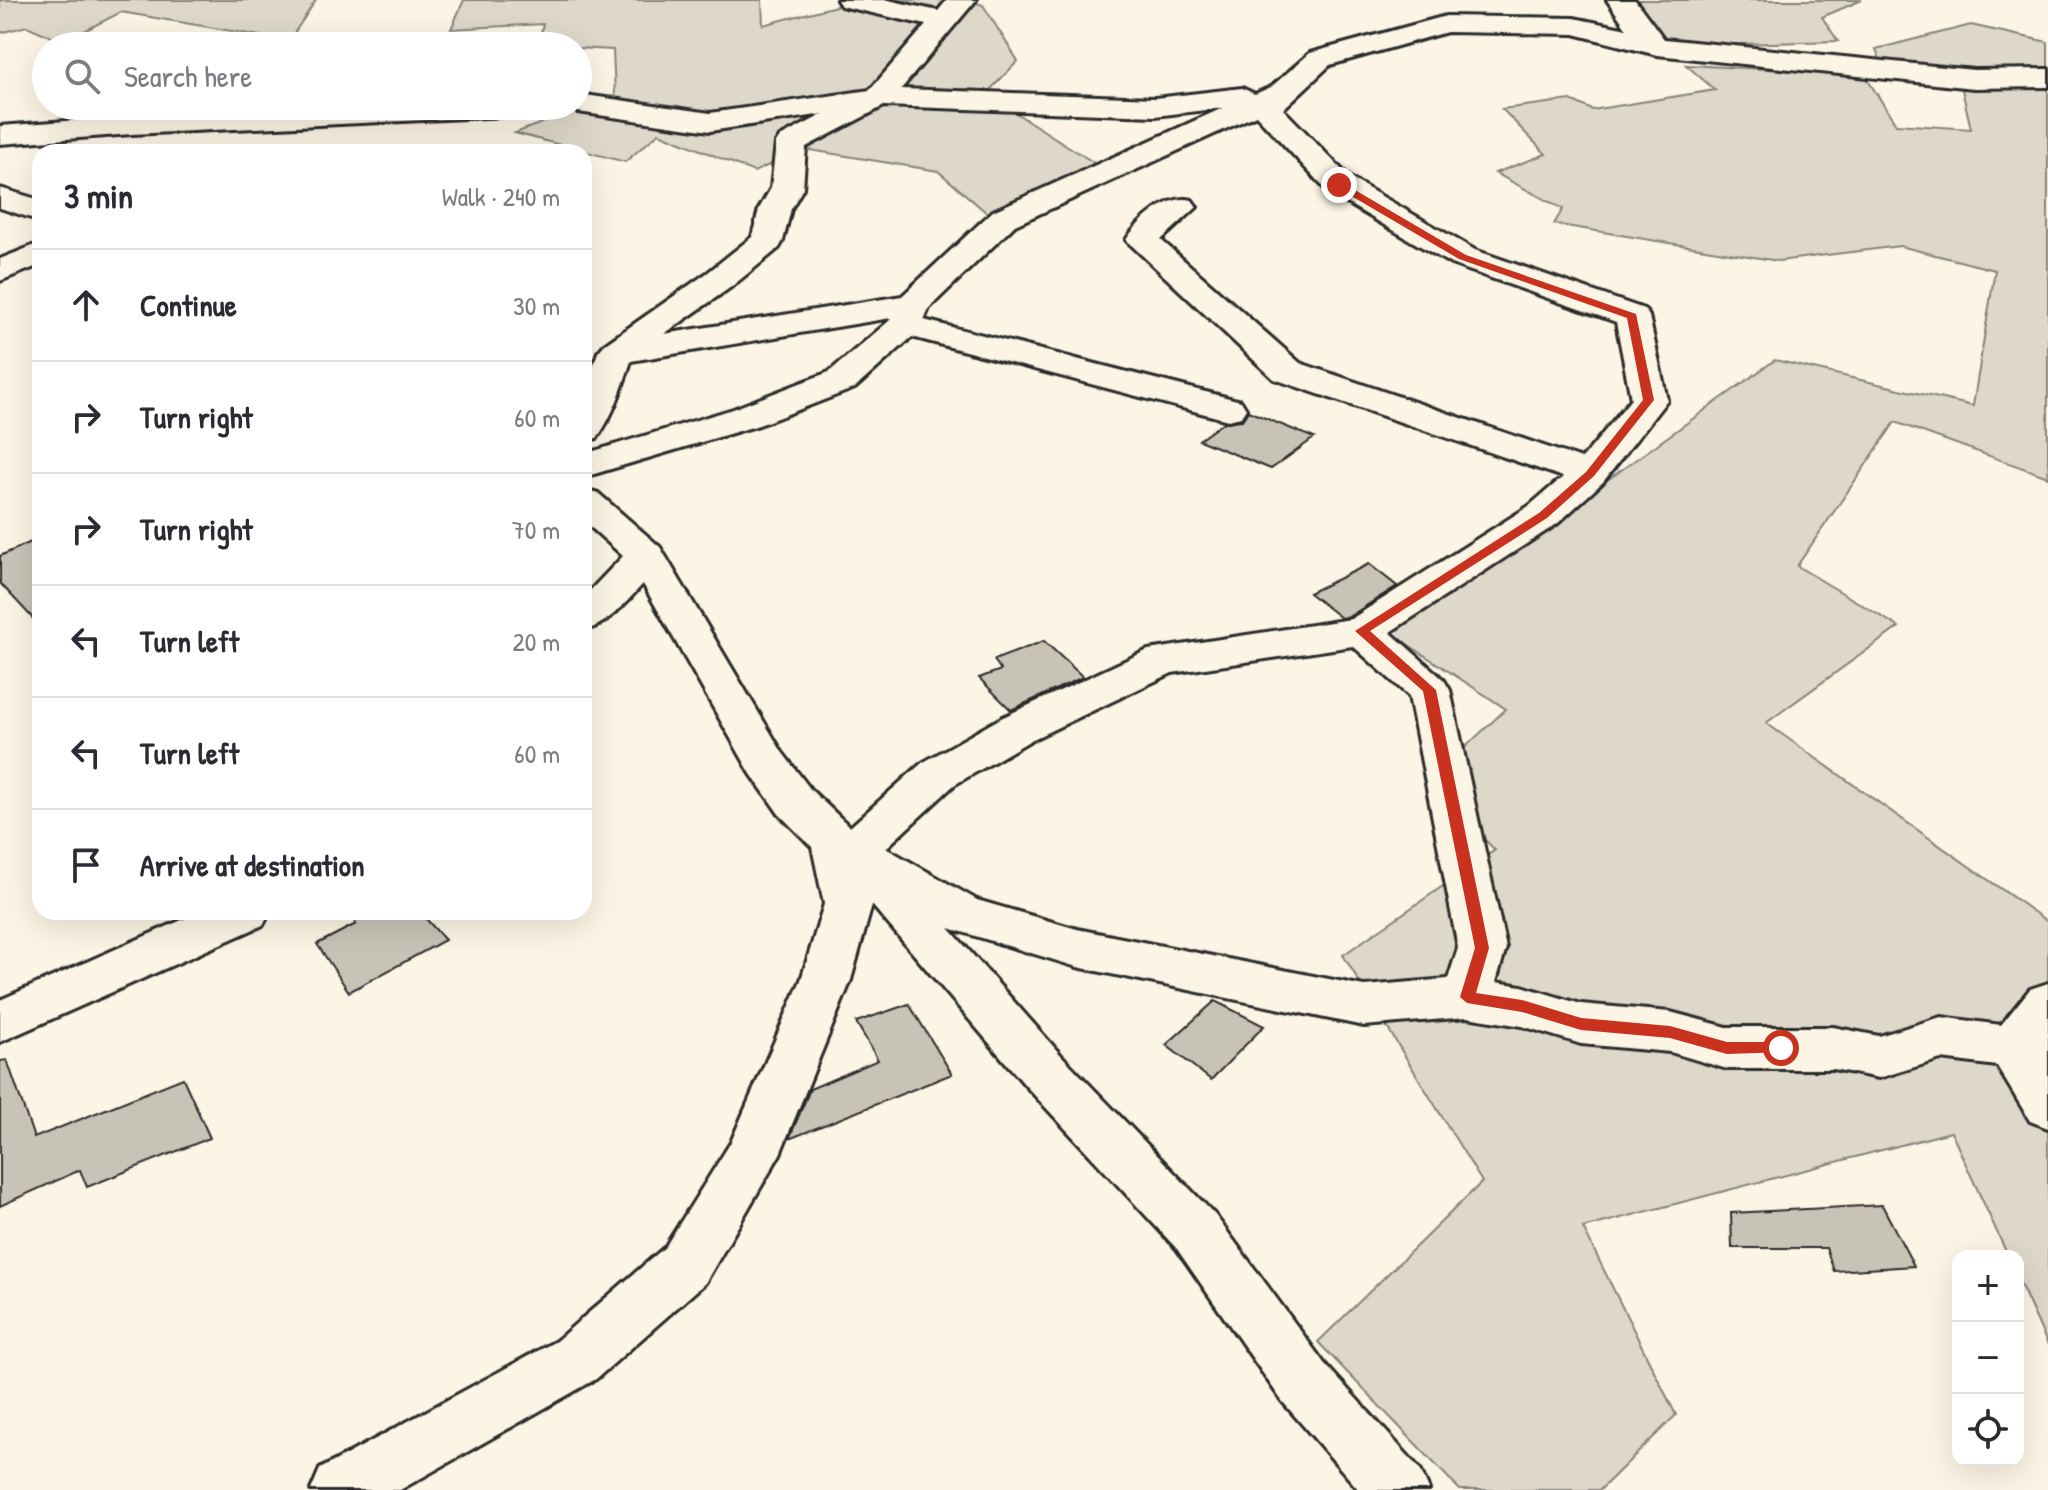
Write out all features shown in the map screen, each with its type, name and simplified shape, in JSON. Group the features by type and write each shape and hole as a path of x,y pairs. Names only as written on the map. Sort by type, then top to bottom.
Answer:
{"street":[{"path":"851,0 952,10"},
{"path":"1438,0 1574,26 1657,47 1974,79 2048,78"},
{"path":"1504,0 1574,26"},
{"path":"1621,0 1650,43"},
{"path":"592,416 616,352 719,280 767,241 775,209 787,188 791,143 879,97 952,10"},
{"path":"844,847 938,774 1016,729 1163,660 1362,631 1543,515 1590,474 1649,400 1632,316 1463,257 1339,185 1267,110 1281,93 1320,59 1446,24 1574,26"},
{"path":"592,105 710,122 879,97 1155,107 1281,93"},
{"path":"592,464 746,417 842,380 1004,218 1281,93"},
{"path":"0,135 208,120"},
{"path":"341,143 368,120"},
{"path":"0,197 32,208"},
{"path":"1181,207 1142,240 1287,371 1590,474"},
{"path":"0,271 32,257"},
{"path":"616,352 909,314 1228,409"},
{"path":"592,508 646,556 716,680 787,791 844,847 1043,1070 1196,1232 1303,1382 1399,1490"},
{"path":"592,611 646,556"},
{"path":"1362,631 1429,690 1482,948 1467,997"},
{"path":"844,847 962,914 1077,948 1364,1006 1467,997 1522,1006 1581,1024 1670,1032 1727,1048 1833,1048 1879,1057 1941,1038 2030,1052"},
{"path":"341,1490 576,1360 685,1265 753,1154 826,980 848,904 844,847"},
{"path":"0,1022 228,920"},
{"path":"2048,1003 2030,1052 2048,1106"}],"shaded area":[{"path":"0,0 316,0 295,32 237,32 121,12 82,32 40,32 27,26 0,33"},
{"path":"464,0 762,0 763,25 859,0 968,0 983,5 1018,61 986,94 1107,171 994,219 938,171 804,149 754,172 659,133 625,162 592,153 592,144 557,144 515,133 549,120 592,120 592,104 615,95 613,50 592,49 592,32 541,32 543,24 451,29"},
{"path":"1612,0 1862,0 1822,17 1838,41 1671,46"},
{"path":"1971,25 2048,42 2048,477 1895,422 1797,566 1899,627 1766,723 2048,922 2048,1345 2024,1292 2024,1250 2005,1250 1951,1132 1583,1228 1676,1415 1600,1490 1460,1490 1318,1342 1482,1182 1343,955 1495,850 1428,782 1506,709 1392,634 1775,360 1973,406 1995,270 1900,246 1778,261 1554,224 1563,209 1495,173 1546,154 1502,109 1571,100 1592,110 1715,90 1686,65 1864,74 1896,124 1971,129 1961,85 1887,79 1876,49"}],"building":[{"path":"1248,411 1314,438 1271,469 1199,440 1224,422 1242,420"},
{"path":"32,542 32,617 0,583 0,556"},
{"path":"1369,564 1397,586 1350,616 1341,618 1309,593"},
{"path":"1044,641 1083,677 1011,710 979,678 1001,670 994,660"},
{"path":"353,920 427,920 445,940 349,992 317,944 356,924"},
{"path":"1215,1001 1264,1026 1211,1080 1166,1045"},
{"path":"909,1004 952,1074 789,1139 810,1089 878,1060 856,1022"},
{"path":"7,1060 34,1138 183,1078 210,1138 87,1187 80,1170 0,1206 0,1061"},
{"path":"1882,1205 1914,1266 1834,1271 1826,1248 1732,1248 1731,1213"}],"route":[{"path":"1339,185 1463,257 1632,316 1649,400 1590,474 1543,515 1362,631 1429,690 1482,948 1467,997 1522,1006 1581,1024 1670,1032 1727,1048 1781,1048"}]}
